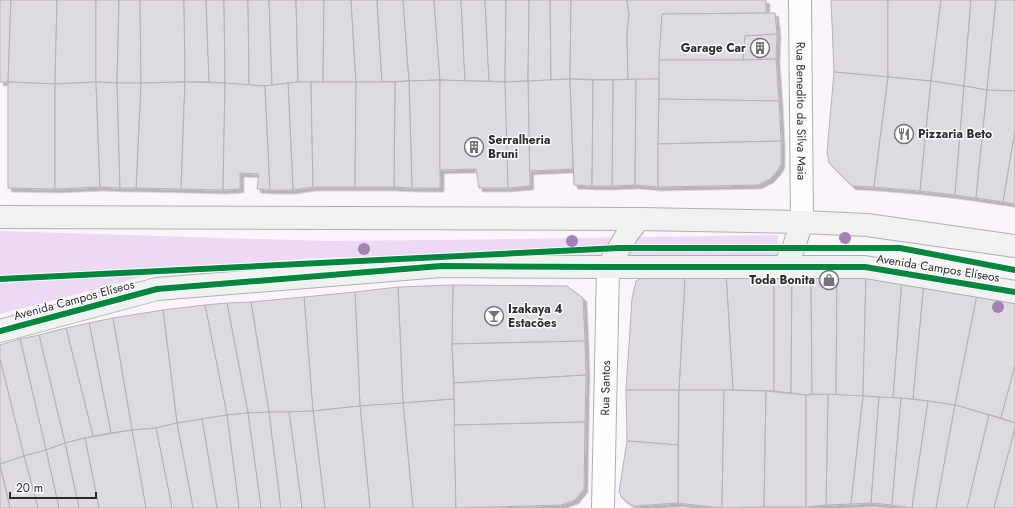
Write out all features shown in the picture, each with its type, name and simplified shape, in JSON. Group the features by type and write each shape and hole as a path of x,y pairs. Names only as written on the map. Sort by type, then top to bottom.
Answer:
{"street":[{"name":"Rua Benedito da Silva Maia","path":"800,0 802,222"},
{"path":"0,217 639,219 802,222 867,225 1015,246"},
{"path":"608,267 628,233 639,219"},
{"path":"784,267 793,249 802,222"},
{"name":"Avenida Campos Elíseos","path":"0,332 157,289 441,266 865,267 1015,292"},
{"name":"Rua Santos","path":"603,508 608,267"}],"shaded area":[{"path":"0,231 327,241 778,235 777,255 444,254 300,259 158,273 0,314"}],"building":[{"path":"0,0 11,0 8,82 0,82"},
{"path":"11,0 57,0 55,84 8,82"},
{"path":"57,0 96,0 96,82 55,84"},
{"path":"96,0 119,0 117,83 96,82"},
{"path":"119,0 140,0 141,83 117,83"},
{"path":"140,0 184,0 185,82 141,83"},
{"path":"184,0 206,0 209,82 185,82"},
{"path":"206,0 224,0 225,83 209,82"},
{"path":"224,0 248,0 249,85 225,83"},
{"path":"248,0 269,0 272,85 249,85"},
{"path":"269,0 296,0 298,82 272,85"},
{"path":"296,0 324,0 323,82 298,82"},
{"path":"324,0 351,0 356,82 323,82"},
{"path":"351,0 377,0 382,82 356,82"},
{"path":"377,0 403,0 409,81 382,82"},
{"path":"403,0 434,0 440,80 409,81"},
{"path":"434,0 461,0 465,81 440,80"},
{"path":"461,0 485,0 489,81 465,81"},
{"path":"485,0 506,0 505,82 489,81"},
{"path":"506,0 529,0 528,81 505,82"},
{"path":"529,0 550,0 551,80 528,81"},
{"path":"550,0 571,0 570,79 551,80"},
{"path":"571,0 627,0 629,15 627,33 628,80 570,79"},
{"path":"627,0 766,0 766,13 662,14 659,79 628,80 627,33 629,15"},
{"path":"831,0 888,0 888,77 834,72"},
{"path":"888,0 941,0 931,81 888,77"},
{"path":"941,0 971,0 964,86 931,81"},
{"path":"971,0 996,0 987,90 964,86"},
{"path":"996,0 1015,0 1015,91 987,90"},
{"path":"775,13 777,34 745,36 743,60 659,60 662,14"},
{"name":"Garage Car","path":"777,34 776,59 743,60 745,36"},
{"path":"776,59 779,101 659,99 659,60"},
{"path":"834,72 888,77 874,187 852,186 829,163 827,152"},
{"name":"Pizzaria Beto","path":"888,77 931,81 920,191 874,187"},
{"path":"570,79 573,169 529,171 528,81"},
{"path":"570,79 593,80 592,186 574,185"},
{"path":"636,79 635,185 612,186 613,80"},
{"path":"636,79 659,79 658,187 635,185"},
{"path":"440,80 440,188 394,187 395,82"},
{"path":"440,80 440,188 412,188 409,81"},
{"name":"Serralheria Bruni","path":"440,80 505,82 508,125 508,188 479,188 476,169 440,170"},
{"path":"593,80 613,80 612,186 592,186"},
{"path":"409,81 412,188 394,187 395,82"},
{"path":"528,81 530,186 508,188 505,82"},
{"path":"931,81 964,86 955,195 920,191"},
{"path":"8,82 55,84 55,189 8,188"},
{"path":"96,82 100,187 55,189 55,84"},
{"path":"96,82 117,83 120,188 100,187"},
{"path":"185,82 181,189 136,188 141,83"},
{"path":"185,82 225,83 223,190 181,189"},
{"path":"311,82 313,187 293,190 288,83"},
{"path":"311,82 356,82 355,187 313,187"},
{"path":"356,82 395,82 394,187 355,187"},
{"path":"117,83 141,83 136,188 120,188"},
{"path":"225,83 265,86 270,190 257,189 259,174 240,173 240,189 223,190"},
{"path":"288,83 293,190 270,190 265,86"},
{"path":"964,86 987,90 976,198 955,195"},
{"path":"987,90 1015,91 1015,131 1003,202 976,198"},
{"path":"659,99 779,101 781,141 658,144"},
{"path":"1015,131 1015,204 1003,202"},
{"path":"781,141 781,164 778,170 770,179 758,185 658,187 658,144"},
{"path":"774,272 774,391 733,390 726,274"},
{"path":"774,272 792,274 791,393 774,391"},
{"path":"811,273 812,394 806,395 791,393 792,274"},
{"path":"811,273 837,273 836,395 812,394"},
{"path":"837,273 866,274 863,396 836,395"},
{"path":"726,274 733,390 679,390 685,277"},
{"path":"866,274 902,279 893,398 863,396"},
{"path":"647,276 685,277 679,390 626,390 632,299 636,281"},
{"path":"902,279 924,283 913,399 893,398"},
{"path":"924,283 977,295 955,405 913,399"},
{"path":"453,285 567,286 583,298 585,341 452,344"},
{"path":"453,285 452,344 454,399 403,403 398,287"},
{"path":"398,287 403,403 360,406 355,292"},
{"path":"355,292 360,406 313,411 304,297"},
{"path":"977,295 1015,303 1015,365 1001,418 955,405"},
{"path":"304,297 313,411 269,412 251,302"},
{"path":"251,302 269,412 248,413 227,303"},
{"path":"227,303 248,413 227,415 205,305"},
{"path":"205,305 227,415 177,423 163,310"},
{"path":"163,310 177,423 156,428 132,430 113,318"},
{"path":"113,318 132,430 111,433 89,323"},
{"path":"89,323 111,433 93,436 66,328"},
{"path":"66,328 93,436 65,443 39,335"},
{"path":"39,335 65,443 46,450 20,339"},
{"path":"20,339 46,450 24,456 0,359 0,345"},
{"path":"585,341 586,375 454,383 452,344"},
{"path":"0,359 24,456 0,464"},
{"path":"1015,365 1015,423 1001,418"},
{"path":"586,375 585,422 454,425 454,383"},
{"path":"626,390 679,390 678,445 627,441"},
{"path":"679,390 724,390 722,508 678,503"},
{"path":"724,390 766,391 764,507 722,508"},
{"path":"766,391 806,395 806,507 764,507"},
{"path":"828,394 863,396 851,504 826,505"},
{"path":"828,394 826,505 806,507 806,395"},
{"path":"863,396 879,397 871,503 851,504"},
{"path":"879,397 901,398 892,505 871,503"},
{"path":"901,398 928,401 912,508 892,505"},
{"path":"454,399 456,508 413,508 403,403"},
{"path":"928,401 955,405 936,508 912,508"},
{"path":"403,403 413,508 370,508 360,406"},
{"path":"955,405 989,415 967,508 936,508"},
{"path":"360,406 370,508 325,508 313,411"},
{"path":"313,411 325,508 302,508 289,412"},
{"path":"269,412 281,508 261,508 248,413"},
{"path":"269,412 289,412 302,508 281,508"},
{"path":"248,413 261,508 239,508 227,415"},
{"path":"227,415 239,508 217,508 202,419"},
{"path":"989,415 1015,423 1015,428 994,508 967,508"},
{"path":"202,419 217,508 193,508 177,423"},
{"path":"585,422 584,489 575,500 561,505 456,508 454,425"},
{"path":"177,423 193,508 172,508 156,428"},
{"path":"156,428 172,508 146,508 132,430"},
{"path":"1015,428 1015,508 994,508"},
{"path":"132,430 146,508 99,508 85,438"},
{"path":"85,438 99,508 79,508 65,443"},
{"path":"627,441 678,445 678,503 633,506 622,498 619,492"},
{"path":"65,443 79,508 59,508 46,450"},
{"path":"46,450 59,508 38,508 24,456"},
{"path":"24,456 38,508 10,508 0,464"},
{"path":"0,466 10,508 0,508"}],"cycle path":[{"path":"0,279 619,248 900,248 1015,270"},
{"path":"0,331 157,289 441,266 865,267 1015,292"}],"place":[{"name":"Garage Car","path":"760,48"},
{"name":"Pizzaria Beto","path":"904,134"},
{"name":"Serralheria Bruni","path":"474,147"},
{"name":"Toda Bonita","path":"829,280"},
{"name":"Izakaya 4 Estacões","path":"494,316"}]}
